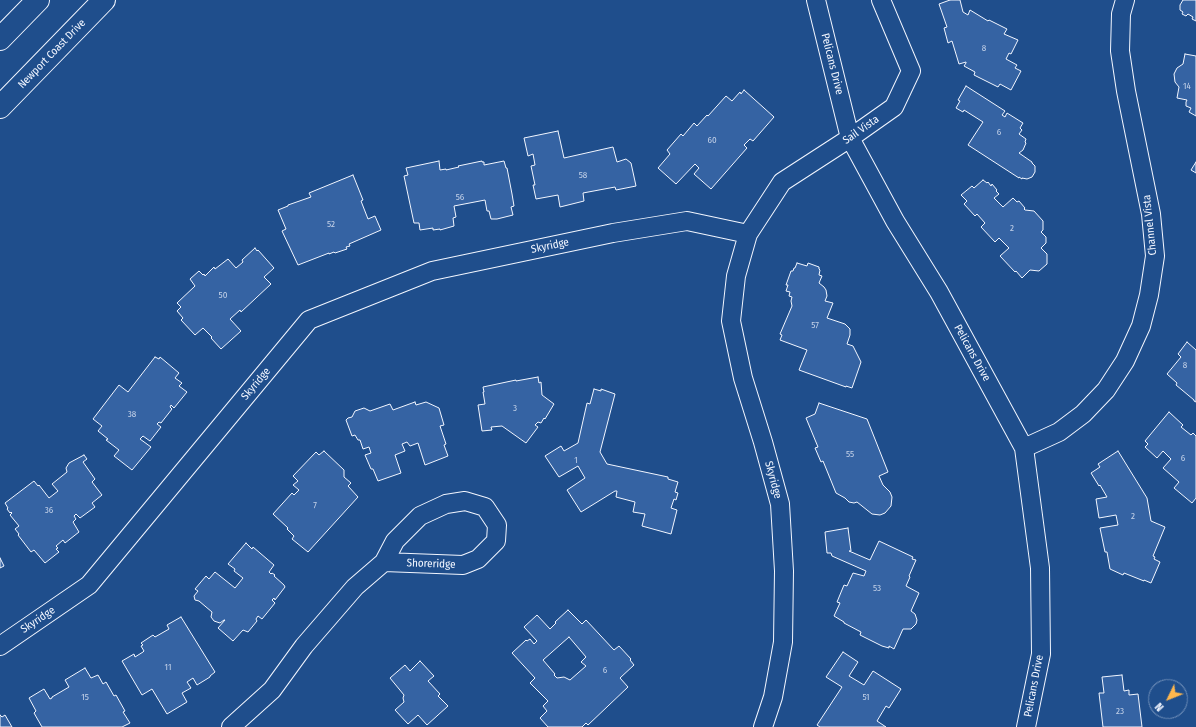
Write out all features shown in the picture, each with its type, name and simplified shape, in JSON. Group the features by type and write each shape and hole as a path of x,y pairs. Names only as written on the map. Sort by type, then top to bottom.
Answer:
{"main road":[{"path":"0,39 38,0"},
{"name":"Newport Coast Drive","path":"0,107 104,0"}],"street":[{"name":"Pelicans Drive","path":"816,0 850,138 895,221 939,292 1024,448 1040,568 1041,654 1026,727"},
{"name":"Sail Vista","path":"748,234 782,182 850,138 894,107 911,71 881,0"},
{"name":"Channel Vista","path":"1024,448 1060,432 1083,414 1106,390 1125,362 1141,326 1149,295 1155,256 1151,214 1126,91 1120,51 1121,14 1125,0"},
{"name":"Skyridge","path":"0,646 90,585 309,320 432,271 613,233 687,221 748,234 736,276 731,321 743,378 780,504 784,571 783,642 773,697 763,727"},
{"name":"Shoreridge","path":"231,727 272,690 304,646 355,587 384,562 395,541 420,516 446,504 465,501 485,507 497,525 496,541 478,559 463,565 384,562"}],"building":[{"path":"950,0 960,0 963,12 968,15 970,10 988,21 989,20 1007,29 1004,34 1018,40 1011,54 1009,53 1006,59 1017,65 1015,68 1021,71 1011,90 1000,84 998,87 974,75 975,72 964,66 966,62 959,64 952,41 948,43 944,28 947,27 939,4"},
{"path":"1183,0 1196,0 1196,21 1188,14 1186,16 1182,14 1183,12 1180,10 1180,5"},
{"path":"1185,54 1196,56 1196,116 1189,112 1191,108 1186,106 1187,100 1177,98 1179,87 1175,82 1174,74 1177,68 1183,64"},
{"path":"966,86 1005,111 1002,115 1005,117 1007,113 1023,123 1020,128 1022,130 1019,134 1026,139 1026,143 1023,150 1019,153 1032,162 1035,166 1035,172 1032,177 1027,179 1019,178 968,145 983,122 964,110 963,112 956,108 960,101 958,100"},
{"path":"744,90 774,117 753,141 750,139 744,145 747,148 711,189 694,174 699,168 695,164 676,184 658,168 670,154 667,150 681,134 683,136 694,123 697,126 726,96 732,101 740,92 741,94"},
{"path":"558,131 564,158 613,147 617,162 626,159 631,163 636,186 616,190 615,187 583,193 584,201 560,207 558,195 536,199 531,166 535,165 533,154 528,156 524,138"},
{"path":"439,161 440,170 446,170 482,161 484,162 484,165 504,161 507,168 514,206 511,207 513,215 491,219 489,211 487,211 485,200 454,206 456,217 453,218 454,226 440,230 433,230 433,228 420,230 419,223 414,223 404,176 408,175 406,168"},
{"path":"1196,162 1196,173 1191,170"},
{"path":"353,175 363,200 361,201 368,219 375,216 381,230 349,244 350,246 346,247 347,249 335,253 329,253 298,265 282,231 286,229 278,210 311,197 309,193"},
{"path":"983,180 987,183 988,182 991,186 992,184 997,190 996,191 999,194 994,198 1003,207 1013,198 1017,202 1019,201 1025,210 1034,211 1043,221 1043,230 1041,232 1046,237 1046,243 1041,248 1047,254 1047,264 1039,271 1030,270 1022,278 1016,271 1015,272 1000,256 1009,248 999,238 995,242 981,227 985,223 977,214 975,216 964,204 967,201 961,195 972,186 974,188"},
{"path":"255,248 274,268 264,277 271,284 241,312 240,310 230,319 241,331 221,349 203,328 195,335 181,320 183,318 177,311 181,307 177,303 195,286 190,279 199,271 205,276 214,267 215,269 228,259 236,268"},
{"path":"797,263 807,266 808,263 819,267 819,275 822,276 819,283 826,290 827,296 825,301 833,303 827,318 845,324 850,329 847,344 853,346 861,362 852,388 799,370 807,350 780,340 782,335 780,334 792,306 792,297 789,296 790,292 786,291 788,285 786,285 791,271 793,271"},
{"path":"1187,342 1196,350 1196,402 1176,385 1177,383 1167,374 1181,357 1178,354"},
{"path":"155,357 159,359 160,357 179,373 175,378 182,383 179,386 187,392 174,408 171,405 170,407 172,409 161,423 159,422 157,424 161,427 150,441 143,436 140,439 151,447 132,470 114,456 119,450 106,440 108,439 98,431 102,426 93,419 119,385 128,392"},
{"path":"538,377 539,383 541,382 542,395 554,404 545,419 544,418 541,423 538,422 535,425 538,427 526,443 502,426 491,427 492,430 482,431 478,405 485,404 483,387"},
{"path":"594,389 601,391 601,389 615,394 600,452 607,464 668,477 668,479 678,482 675,492 678,493 671,508 677,510 671,534 642,526 645,514 633,512 635,502 616,497 617,491 581,512 567,490 585,478 578,466 559,477 545,456 561,446 564,451 578,443 587,403 590,404"},
{"path":"415,402 416,405 426,402 439,408 444,425 440,426 448,456 425,465 418,443 410,446 407,442 402,444 405,451 395,455 401,473 378,481 365,455 371,453 369,447 363,449 360,440 358,440 355,435 352,436 346,420 352,417 355,411 364,408 370,411 390,404 393,410"},
{"path":"819,403 867,419 888,472 879,476 883,485 890,492 892,497 891,506 885,513 880,515 872,514 857,502 849,502 836,493 823,461 821,462 815,448 818,447 806,418 815,414"},
{"path":"1169,412 1183,425 1181,427 1191,435 1193,433 1196,436 1196,498 1192,503 1174,488 1179,482 1163,468 1171,459 1163,451 1157,458 1145,447 1148,444 1145,441"},
{"path":"324,451 344,470 344,477 351,483 348,486 358,497 308,552 292,539 294,536 287,529 288,528 273,514 292,493 294,495 299,490 293,485 298,481 293,476 316,452 319,455"},
{"path":"1118,451 1147,498 1151,521 1165,527 1153,556 1155,557 1154,559 1160,562 1151,583 1124,573 1123,575 1110,569 1107,552 1105,552 1100,528 1118,525 1116,515 1099,518 1096,499 1107,497 1091,473 1100,467 1098,464"},
{"path":"84,455 87,459 83,462 95,479 92,482 102,495 92,503 95,507 80,518 76,514 74,516 76,519 73,522 79,532 65,543 63,540 56,546 58,548 56,549 59,552 45,563 34,550 31,552 18,535 19,534 15,529 19,526 10,515 12,513 10,513 7,509 8,508 5,503 34,481 49,498 58,491 52,484 67,472 66,468 69,463"},
{"path":"848,528 851,551 849,551 870,560 879,541 913,557 912,559 916,560 906,586 919,593 911,611 915,614 917,620 916,624 911,629 903,629 894,649 889,646 889,648 882,646 860,635 861,632 834,616 840,603 837,602 844,585 847,586 853,573 864,576 866,571 832,556 831,553 827,553 825,532"},
{"path":"246,543 274,565 269,572 275,575 274,576 285,587 275,600 274,598 272,600 275,603 262,619 258,616 256,619 257,621 248,632 243,630 233,641 218,628 225,620 220,623 214,621 211,617 212,612 199,601 195,600 194,596 198,591 195,589 206,576 209,579 215,572 235,588 243,578 228,564"},
{"path":"0,558 4,566 0,568"},
{"path":"568,610 582,624 586,620 614,650 619,646 631,659 630,660 634,665 620,678 628,687 588,725 586,723 582,727 548,727 540,718 547,711 543,706 548,701 530,683 535,678 512,653 526,640 527,641 530,639 534,644 537,641 524,627 537,615 550,629 556,623 555,622","holes":["569,637 586,657 581,662 586,666 570,680 564,677 557,678 543,660"]},
{"path":"181,617 215,672 197,685 193,678 187,682 191,688 182,693 187,702 167,714 152,689 142,695 122,661 134,654 135,657 143,652 144,651 141,646 143,645 141,643 153,635 155,637 169,629 167,625"},
{"path":"843,652 858,662 849,676 864,685 873,671 901,689 889,708 886,706 877,721 886,727 820,727 817,725 842,687 826,677"},
{"path":"420,661 434,676 428,681 440,694 438,696 448,706 427,725 418,715 408,724 395,710 404,702 404,695 390,678 405,665 410,671"},
{"path":"85,668 91,678 98,675 103,684 106,682 114,696 116,695 125,711 123,712 130,723 122,727 42,727 34,713 36,711 29,698 44,689 50,699 52,698 69,687 65,680"},
{"path":"1122,675 1124,691 1129,690 1129,695 1138,694 1142,727 1103,727 1099,693 1104,693 1102,677"},
{"path":"0,715 2,717 5,715 12,727 0,727"}]}
